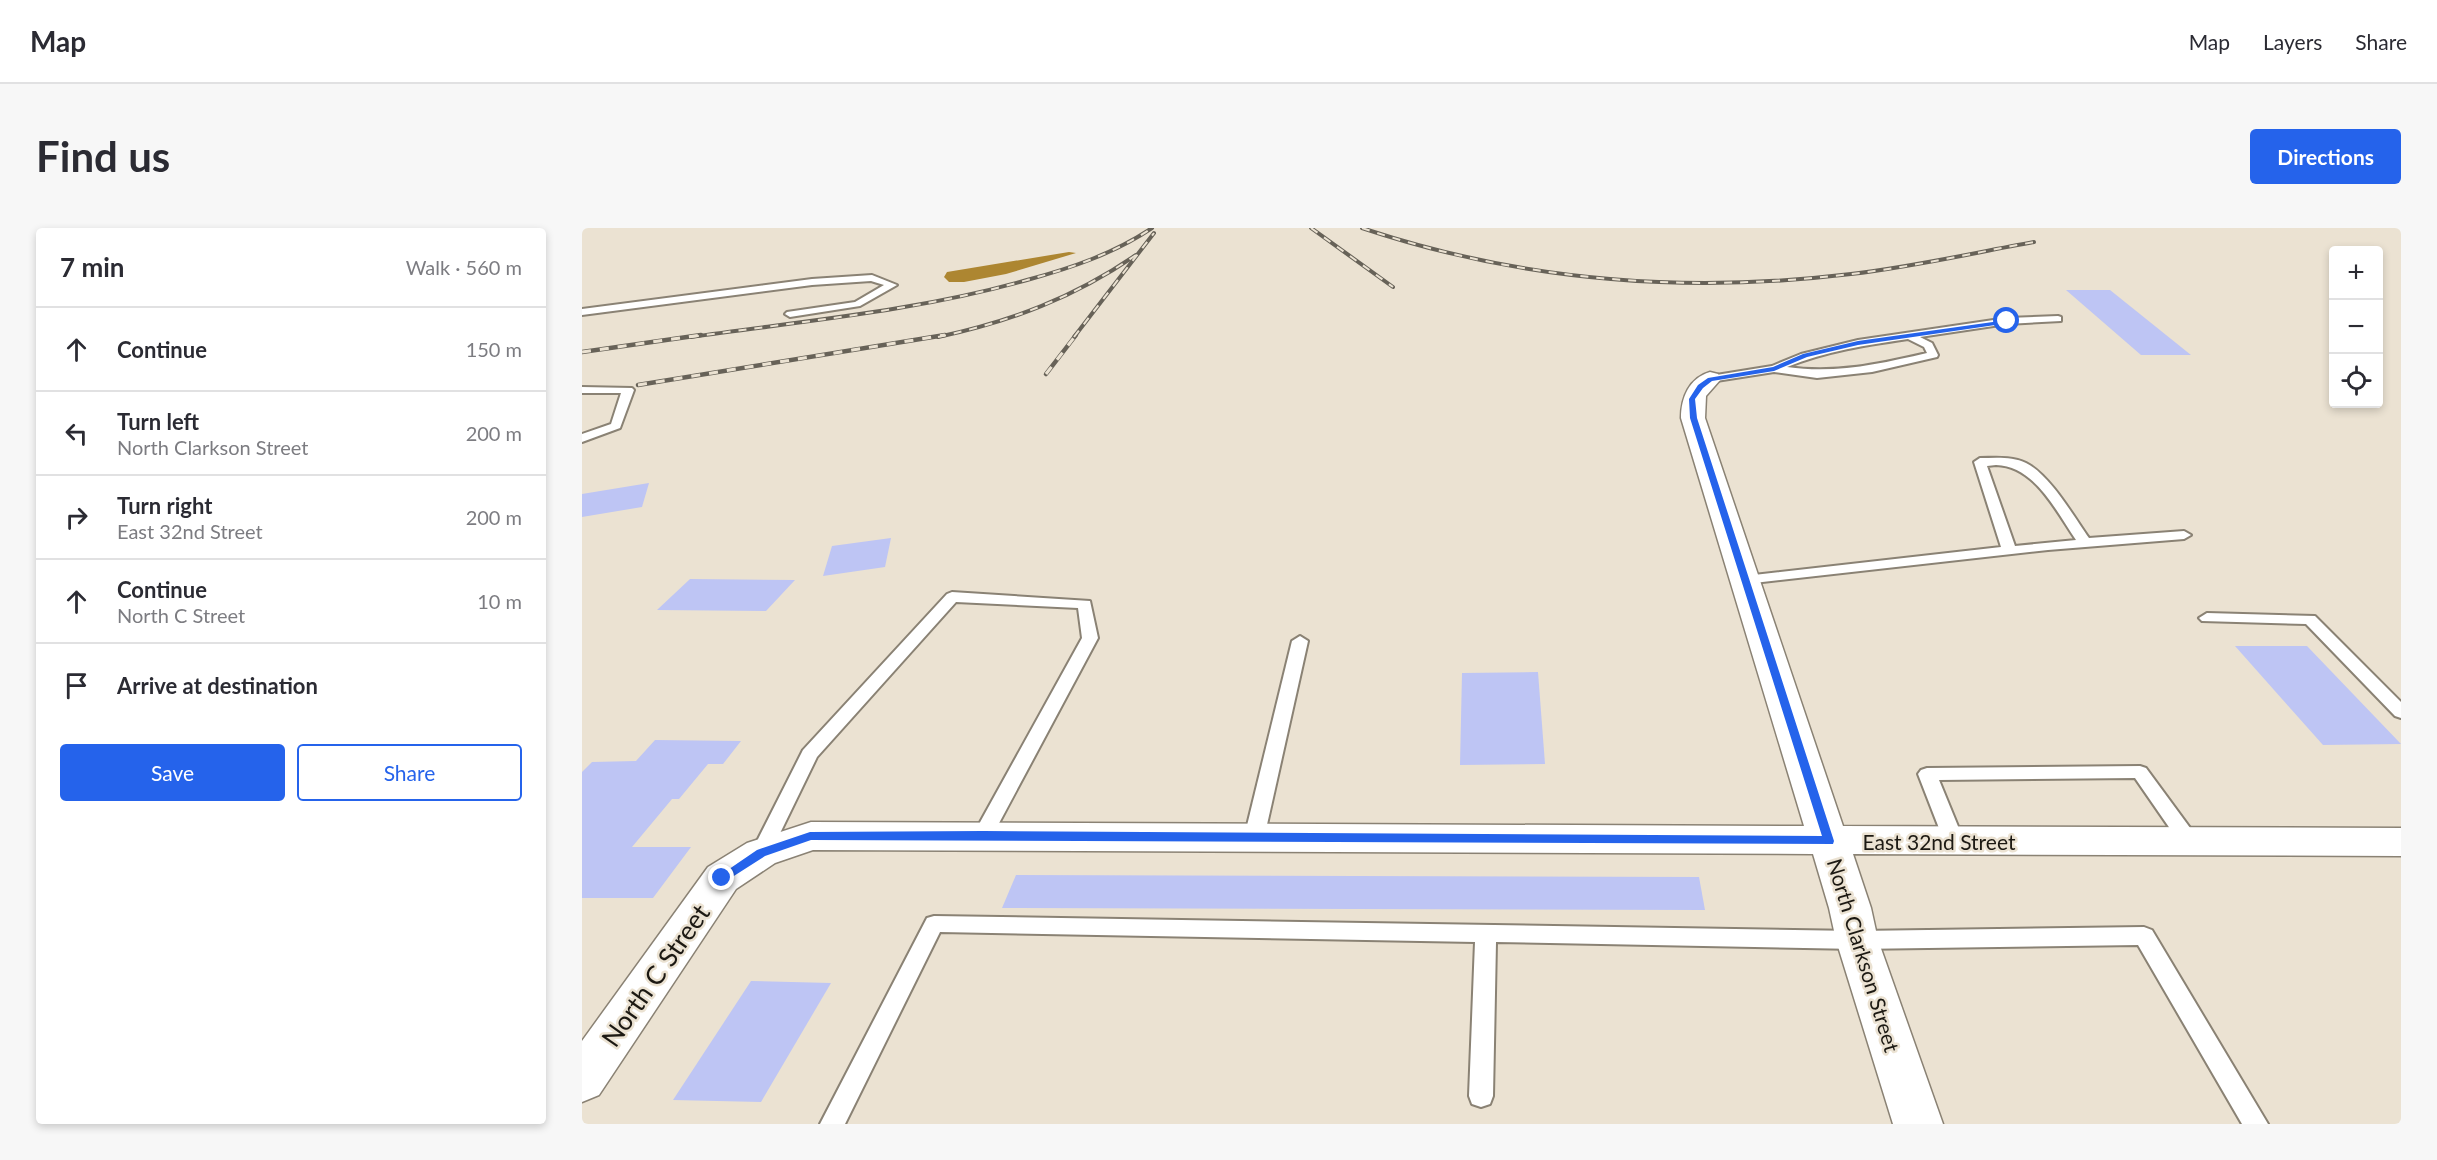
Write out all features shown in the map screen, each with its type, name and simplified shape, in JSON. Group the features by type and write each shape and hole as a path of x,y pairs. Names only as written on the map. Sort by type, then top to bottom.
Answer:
{"street":[{"name":"North Clarkson Street","path":"1710,379 1700,387 1692,399 1693,418 1829,841 1850,908 1857,940 1918,1124"},
{"name":"East 32nd Street","path":"761,853 810,836 2401,842"},
{"name":"North C Street","path":"582,1080 722,878 761,853"}],"lane":[{"path":"582,312 812,282 872,278 892,285 857,304 790,314"},
{"path":"1710,379 1774,369 1805,356 1858,343 2007,321 2058,319"},
{"path":"1774,369 1817,375 1872,369 1933,355 1928,345 1909,335"},
{"path":"582,390 628,390 616,426 582,438"},
{"path":"2009,550 1980,462 2009,462 2025,467 2057,504 2085,543"},
{"path":"1745,579 2009,550 2184,535"},
{"path":"761,853 809,753 952,597 1085,604 1090,638 983,835"},
{"path":"2207,618 2310,619 2401,712"},
{"path":"1254,838 1300,641"},
{"path":"1954,842 1926,774 2140,772 2189,841"},
{"path":"832,1124 934,924 1857,940 2144,936 2256,1124"},
{"path":"1481,1096 1486,933"}],"shaded area":[{"path":"1069,252 1076,253 1006,274 964,282 949,282 944,277 947,272"}],"building":[{"path":"2066,290 2110,290 2191,355 2141,355"},
{"path":"649,483 642,507 582,517 582,494"},
{"path":"891,538 885,567 823,576 832,546"},
{"path":"690,579 795,580 766,611 657,610"},
{"path":"2235,646 2307,646 2401,744 2323,745"},
{"path":"1538,672 1545,764 1460,765 1462,673"},
{"path":"655,740 741,741 723,764 708,764 679,799 672,799 632,847 691,847 653,898 582,898 582,772 592,762 636,761"},
{"path":"1016,875 1699,877 1705,910 1002,908"},
{"path":"751,981 831,983 761,1102 673,1100"}],"railway":[{"path":"691,337 860,314 986,291 1076,265 1122,245 1152,228"},
{"path":"1311,228 1393,287"},
{"path":"1362,228 1422,246 1543,271 1665,282 1727,283 1851,274 1920,264 2034,242"},
{"path":"1074,337 1154,233"},
{"path":"938,337 965,331 1041,306 1089,284 1136,255"},
{"path":"582,352 701,335"},
{"path":"638,385 945,335"},
{"path":"1046,374 1076,335"}],"route":[{"path":"722,878 761,853 790,841 810,836 1603,838 1829,841 1693,418 1692,399 1700,387 1710,379 1774,369 1805,356 1858,343 2007,321"}]}
